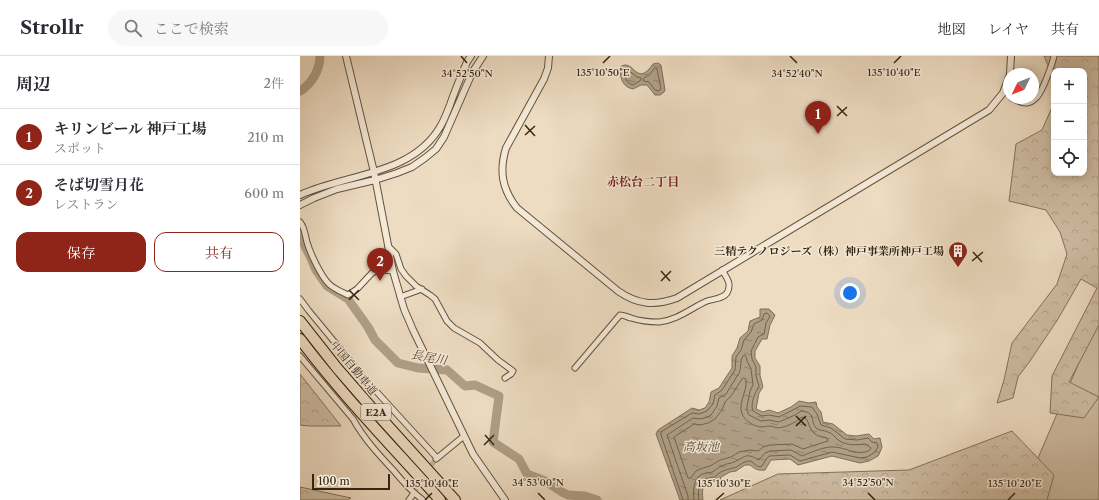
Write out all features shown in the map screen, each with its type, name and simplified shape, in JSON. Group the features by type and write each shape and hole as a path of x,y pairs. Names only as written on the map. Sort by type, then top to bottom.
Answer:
{"highway":[{"name":"中国自動車道","path":"300,322 370,406 455,500"},
{"name":"E2A","path":"300,339 312,356 363,415 440,500"}],"street":[{"path":"346,56 374,172 392,271 404,309 473,454 505,500"},
{"path":"300,195 333,183 374,172 409,158 426,146 441,126 467,62 471,56"},
{"path":"300,205 336,189 375,180 412,167 436,149 444,137 472,74 482,56"},
{"path":"549,56 548,68 544,79 506,148 503,157 503,181 508,194 517,208 618,291 636,301 657,304 677,298 989,110 1003,98"},
{"path":"1010,68 1012,56"},
{"path":"1039,95 1054,56"},
{"path":"300,222 304,227 308,243 319,270 328,283 348,295 357,289 372,273 383,270 392,271"},
{"path":"388,246 396,254 401,269 406,276 434,299 447,321 454,328 480,343 498,360 513,371 505,378"},
{"path":"575,368 620,315 647,322 659,322 682,315 708,301 725,295 729,288 729,284 722,270"},
{"path":"400,297 422,289"},
{"path":"300,299 308,311 365,379 436,459 464,436"},
{"path":"300,356 353,419 373,449 414,493 424,500"},
{"path":"409,500 414,493"}],"green space":[{"path":"1044,56 1099,56 1099,325 1069,382 1099,397 1084,418 1050,413 1052,376 1097,288 1081,279 1058,319 1018,377 1013,398 997,403 1004,380 1012,343 1057,284 1067,254 1060,232 1046,210 1009,201 1016,144 1042,130 1051,110 1051,176 1087,176 1087,68 1051,68 1051,72"},
{"path":"1099,316 1099,500 1020,500"},
{"path":"300,374 341,426 300,425"},
{"path":"1012,431 1054,475 1047,500 720,500 778,474 909,470"},
{"path":"300,487 351,498 347,500 300,500"}],"water":[{"path":"658,63 661,65 665,90 660,95 655,95 647,85 641,85 633,89 626,86 622,81 620,67 625,65 629,66 643,74 653,64"},
{"name":"高坂池","path":"760,309 769,309 775,315 770,325 767,339 762,339 755,351 755,358 760,366 760,375 763,387 759,393 756,409 763,412 769,410 778,413 791,407 799,401 809,403 816,402 817,407 821,412 823,422 833,424 847,435 856,436 869,434 874,439 880,438 882,447 880,452 878,456 869,461 860,463 832,456 798,465 790,459 771,460 765,470 758,470 750,465 745,465 736,471 730,472 721,477 719,482 706,482 702,495 703,500 680,500 656,434 658,430 692,408 699,410 705,408 709,402 711,392 719,388 732,368 732,356 737,348 740,338 748,331 750,321 760,317"}],"waterway":[{"name":"長尾川","path":"300,91 312,80 319,66 320,56"},
{"name":"長尾川","path":"300,227 302,240 316,270 327,286 348,299 368,327 375,340 398,363 418,368 447,370 465,386 475,385 499,396 493,442 519,459 527,474 545,481 568,495 585,496 597,500"}],"tunnel":[{"path":"427,472 435,460"},
{"path":"414,493 423,478"}],"place":[{"name":"キリンビール 神戸工場","path":"818,134"},
{"name":"三精テクノロジーズ（株）神戸事業所神戸工場","path":"958,268"},
{"name":"そば切雪月花","path":"380,281"}],"district":[{"name":"赤松台二丁目","path":"643,181"}]}
